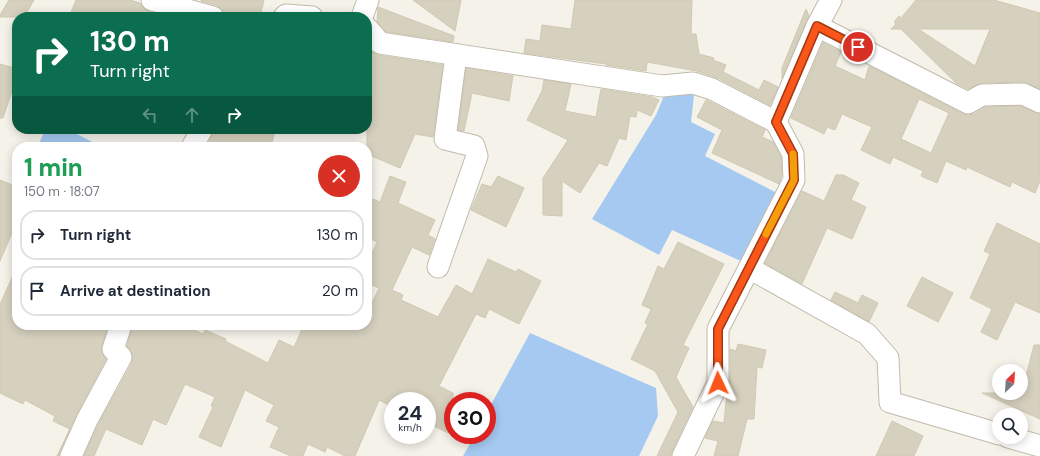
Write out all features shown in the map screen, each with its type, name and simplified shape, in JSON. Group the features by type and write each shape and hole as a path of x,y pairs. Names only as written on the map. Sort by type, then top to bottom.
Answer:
{"street":[{"path":"152,0 195,12"},
{"path":"364,12 368,0"},
{"path":"776,122 817,26 831,0"},
{"path":"817,26 968,103 982,95 1023,94 1040,102"},
{"path":"372,34 380,44 662,86 693,83 712,89 776,122 793,154 794,180 718,329 718,383 683,456"},
{"path":"438,267 477,156 474,146 445,139 456,55"},
{"path":"749,268 867,334 888,358 890,402 992,432"},
{"path":"71,456 87,420 121,357 113,349 119,330"},
{"path":"1028,443 1040,446"}],"water":[{"path":"666,91 694,95 691,122 715,134 705,156 777,193 743,262 672,230 659,255 592,219 656,115"},
{"path":"44,134 77,134 92,142 40,142"},
{"path":"530,333 656,388 658,416 639,456 463,456 470,444 496,444 496,395"}],"building":[{"path":"9,0 34,0 27,12 12,12 12,17 0,17"},
{"path":"76,0 130,0 140,3 143,8 151,12 71,12"},
{"path":"264,0 261,12 223,12 221,8 216,5 201,1"},
{"path":"413,0 461,0 455,31"},
{"path":"575,0 692,0 691,34 696,34 699,54 714,58 713,60 726,65 723,72 759,90 764,80 778,87 770,105 718,78 697,71 647,62 646,71 524,53 526,39 540,41 542,25 571,29"},
{"path":"916,0 994,0 1040,13 1040,89 1023,82 982,83 968,89 956,83 901,29 891,29 896,24 894,22 899,16 901,18","holes":["918,29 990,29 975,66"]},
{"path":"378,7 454,36 453,42 386,32 377,22"},
{"path":"806,9 809,16 782,78 782,68"},
{"path":"823,43 841,52 835,66 865,80 869,66 963,114 974,114 985,107 1020,106 1040,114 1040,181 1035,193 1012,182 1010,187 967,167 966,170 946,161 937,183 921,176 923,171 893,157 890,164 861,150 872,127 842,114 835,130 827,127 824,134 791,118","holes":["919,99 949,113 931,153 901,139"]},
{"path":"372,52 378,55 443,65 433,137 415,134 400,168 372,156 372,142 367,142 367,134 372,134"},
{"path":"0,64 12,68 12,91 3,118 0,118"},
{"path":"466,68 513,76 509,101 472,93 464,131 458,130"},
{"path":"544,80 571,84 565,111 596,117 601,89 652,97 659,100 651,116 637,110 636,117 630,116 626,140 619,138 607,166 599,163 580,193 562,181 562,216 543,215 543,178 568,140 527,120 542,91"},
{"path":"706,100 765,130 762,137 773,142 781,157 782,174 779,184 712,153 722,130 697,117"},
{"path":"212,134 274,134 272,142 209,142"},
{"path":"836,175 843,175 859,183 851,200 866,207 852,239 827,228 802,284 765,263 802,191 824,201"},
{"path":"390,176 406,182 398,203 435,220 428,235 435,239 429,255 412,247 392,290 403,295 401,300 438,317 456,285 472,294 488,259 516,272 518,269 541,281 519,324 489,309 485,318 476,314 439,386 451,392 444,392 444,431 436,427 436,392 384,392 384,402 379,400 355,456 345,456 327,447 325,452 308,444 303,456 291,456 270,447 279,427 266,421 274,405 245,390 221,447 199,437 213,407 211,406 215,397 185,384 166,425 153,419 142,445 106,429 94,456 84,456 98,425 132,363 133,355 127,346 132,330 194,330 203,334 205,330 226,339 225,341 268,363 279,340 294,347 302,330 372,330 372,303 379,288 372,285 372,254 377,242 372,240 373,199 380,202"},
{"path":"498,176 524,188 506,227 471,210 482,184 491,187"},
{"path":"0,180 12,185 12,233 0,261"},
{"path":"997,223 1040,244 1040,313 1015,302 997,340 981,332 992,309 970,298 990,254 984,251"},
{"path":"678,242 724,264 683,345 689,348 676,377 693,407 671,456 657,456 678,412 655,371 631,359 648,324 645,323 651,309 642,305 658,266 664,269"},
{"path":"922,277 953,293 938,322 907,306"},
{"path":"12,278 12,330 107,330 101,352 106,359 70,429 53,421 55,416 25,400 23,404 0,393 0,304"},
{"path":"835,292 858,303 862,295 878,303 869,322 831,300"},
{"path":"738,344 766,350 762,368 757,367 754,419 747,419 738,456 714,456 718,441 705,438 713,421 724,423 727,392 730,383 730,349 736,351"},
{"path":"1034,345 1040,345 1040,419 1028,414 1028,408 1015,408 998,400 1028,400 1028,368"},
{"path":"982,393 992,393 992,397"},
{"path":"892,421 923,436 914,456 876,456"},
{"path":"67,435 59,456 57,456"}],"slow traffic":[{"path":"766,234 794,180 793,154"}],"route":[{"path":"718,383 718,329 794,180 793,154 776,122 817,26 858,47"}]}
